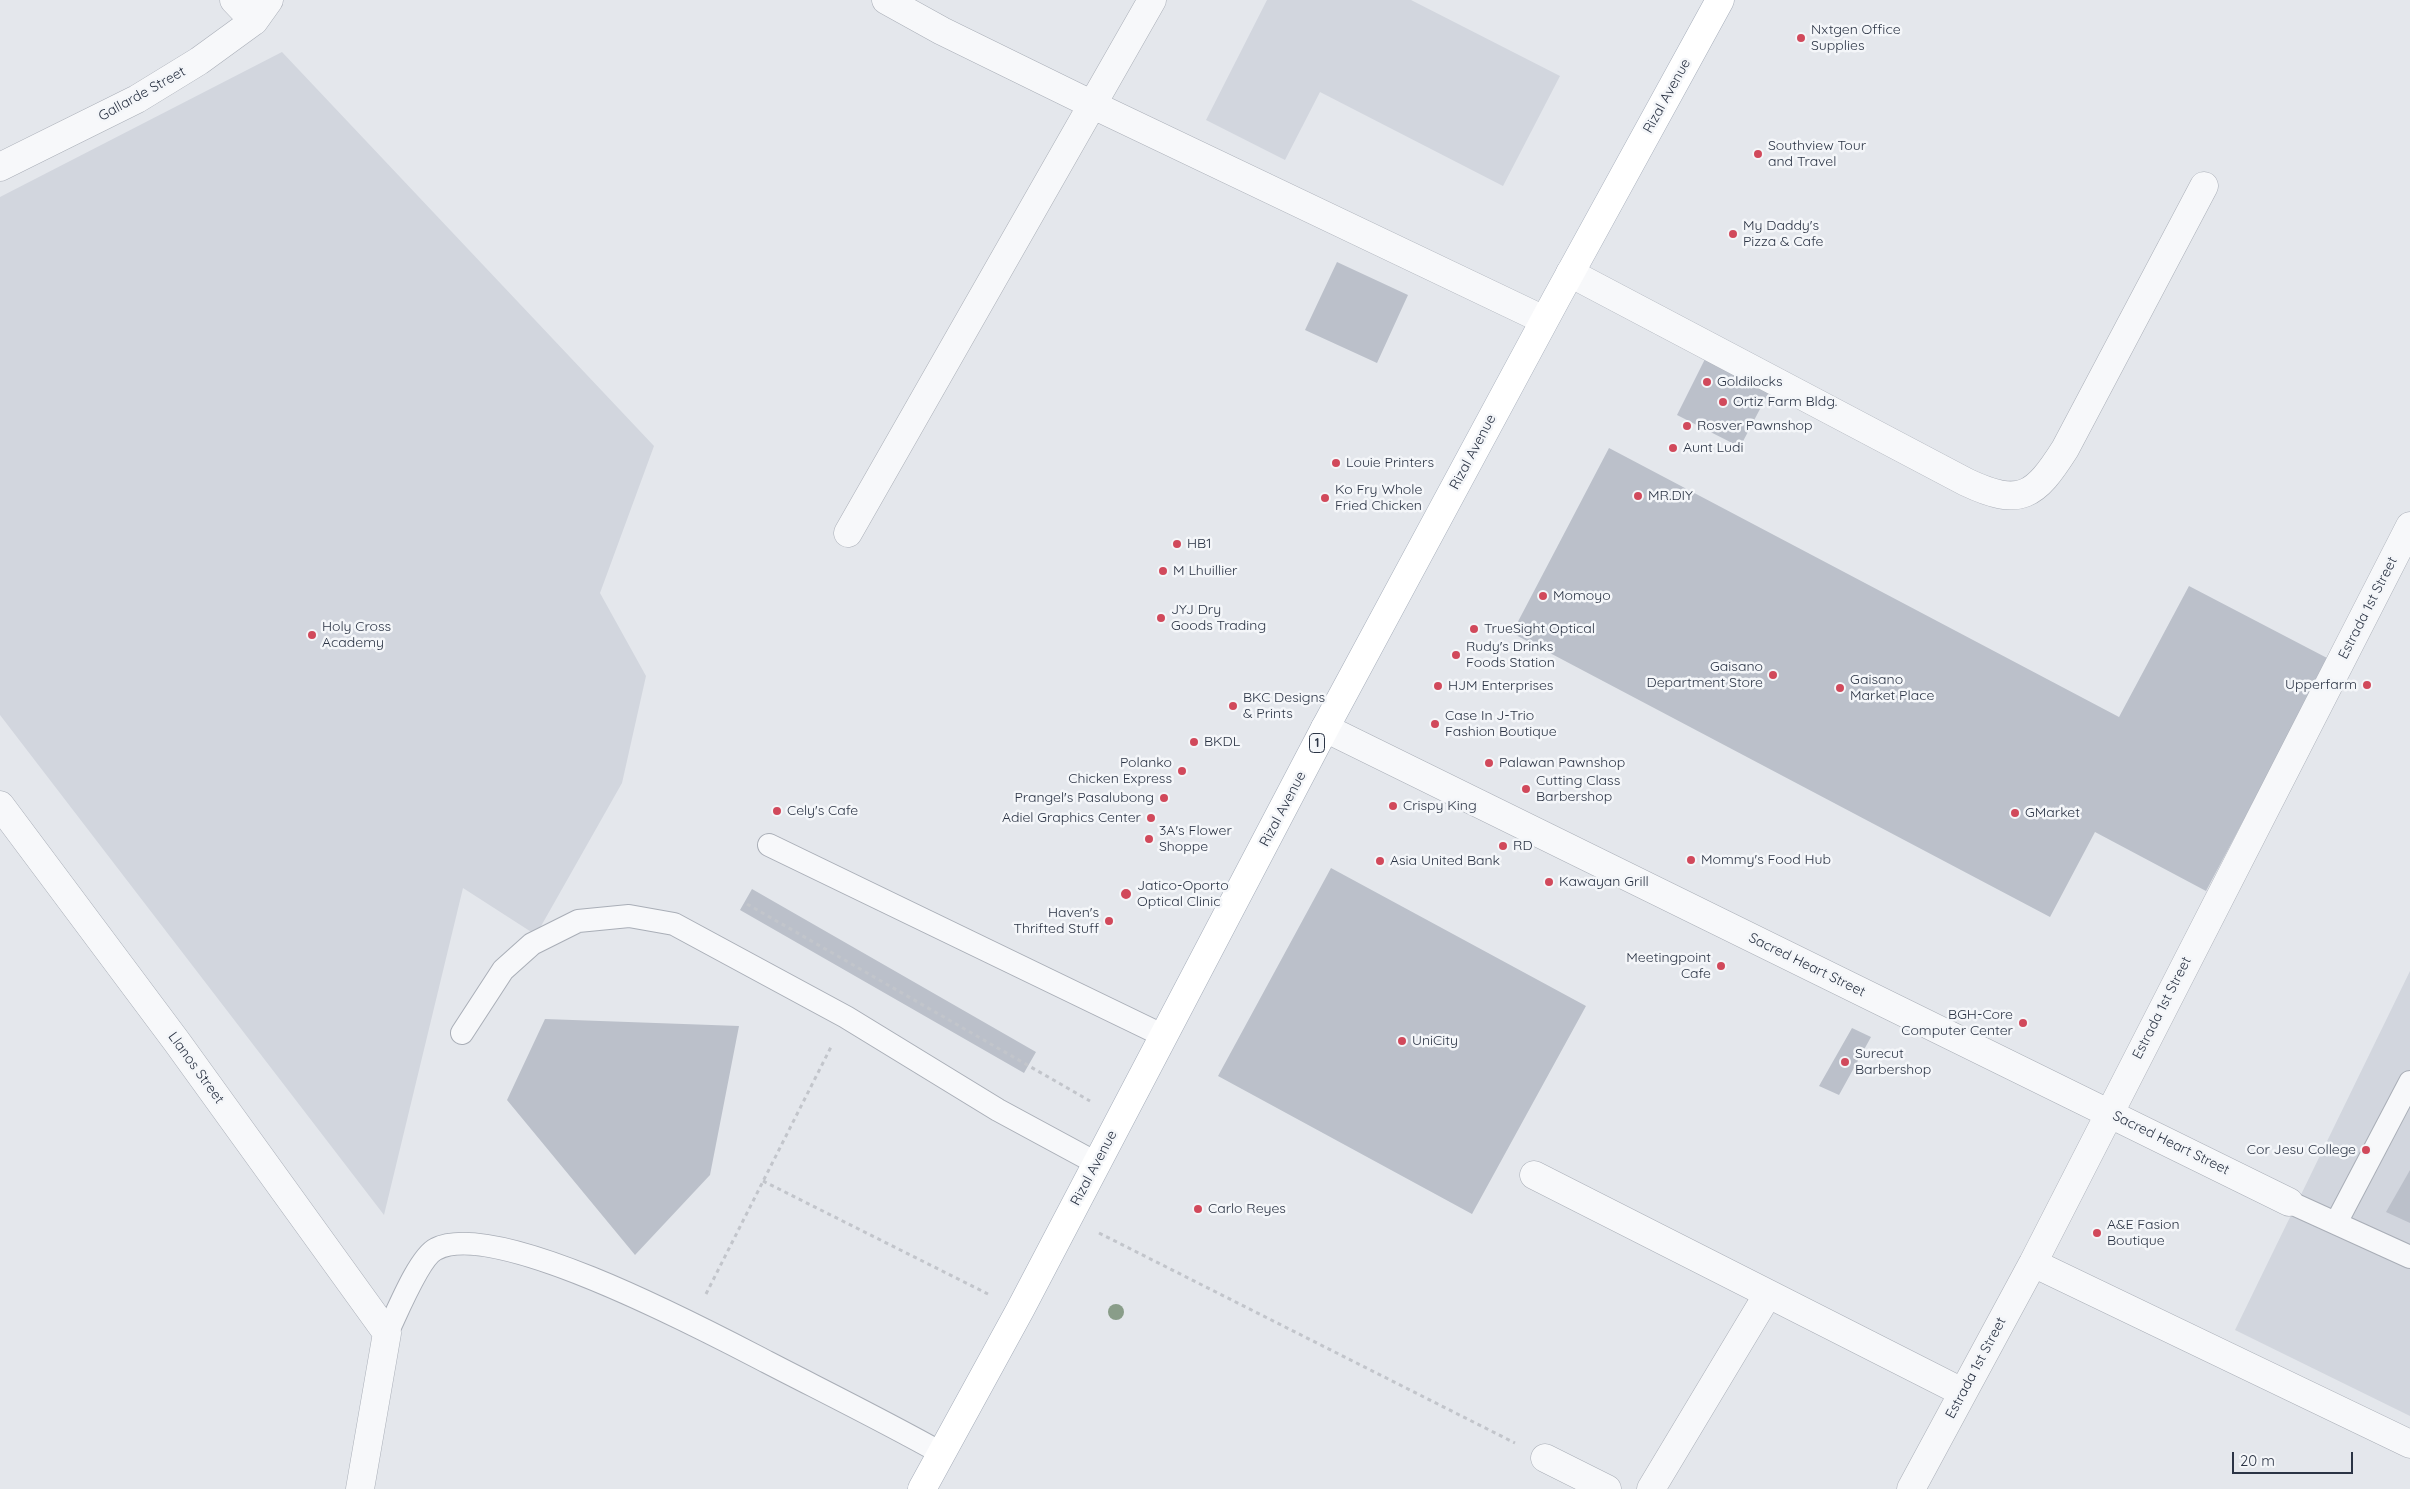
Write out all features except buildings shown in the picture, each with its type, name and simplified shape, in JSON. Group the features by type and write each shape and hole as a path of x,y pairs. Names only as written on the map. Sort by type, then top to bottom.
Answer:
{"main road":[{"name":"Rizal Avenue","path":"922,1489 1020,1310 1325,728 1544,320 1720,0"}],"street":[{"path":"234,0 262,11"},
{"path":"886,0 942,31 1091,104 1544,320"},
{"path":"848,533 1152,0"},
{"name":"Gallarde Street","path":"0,167 137,99 199,61 262,11"},
{"path":"1570,273 1966,482 1988,492 2010,496 2028,493 2042,483 2065,449 2204,186"},
{"name":"Estrada 1st Street","path":"1911,1489 2033,1263 2108,1113 2410,526"},
{"name":"Sacred Heart Street","path":"1325,728 2289,1202"},
{"name":"Llanos Street","path":"0,805 189,1058 387,1333"},
{"path":"1534,1175 1962,1392"},
{"path":"2033,1263 2410,1444"},
{"path":"1651,1489 1768,1294"},
{"path":"360,1489 387,1333"},
{"path":"1545,1458 1607,1489"}],"lane":[{"path":"769,845 1164,1036"},
{"path":"462,1034 503,970 532,944 578,921 629,916 674,924 846,1017 998,1110 1096,1164"},
{"path":"2336,1223 2410,1082"},
{"path":"2289,1202 2410,1257"},
{"path":"387,1333 426,1256 436,1249 459,1244 501,1249 529,1256 600,1281 691,1323 941,1453"}],"path":[{"path":"747,904 1121,1119"},
{"path":"691,1323 846,1017"},
{"path":"763,1181 1020,1310"},
{"path":"1068,1217 1545,1458"}],"shaded area":[{"path":"1267,0 1411,0 1560,76 1503,186 1320,92 1285,160 1206,120"},
{"name":"Holy Cross Academy","path":"282,52 654,446 600,593 646,676 622,783 536,935 463,888 384,1215 0,715 0,197"},
{"name":"Cor Jesu College","path":"2410,971 2410,1416 2235,1330"}],"place":[{"name":"Nxtgen Office Supplies","path":"1801,38"},
{"name":"Southview Tour and Travel","path":"1758,154"},
{"name":"My Daddy's Pizza & Cafe","path":"1733,234"},
{"name":"Goldilocks","path":"1707,382"},
{"name":"Ortiz Farm Bldg.","path":"1723,402"},
{"name":"Rosver Pawnshop","path":"1687,426"},
{"name":"Aunt Ludi","path":"1673,448"},
{"name":"Louie Printers","path":"1336,463"},
{"name":"MR.DIY","path":"1638,496"},
{"name":"Ko Fry Whole Fried Chicken","path":"1325,498"},
{"name":"HB1","path":"1177,544"},
{"name":"M Lhuillier","path":"1163,571"},
{"name":"Momoyo","path":"1543,596"},
{"name":"JYJ Dry Goods Trading","path":"1161,618"},
{"name":"TrueSight Optical","path":"1474,629"},
{"name":"Holy Cross Academy","path":"312,635"},
{"name":"Rudy's Drinks Foods Station","path":"1456,655"},
{"name":"Gaisano Department Store","path":"1773,675"},
{"name":"Upperfarm","path":"2367,685"},
{"name":"HJM Enterprises","path":"1438,686"},
{"name":"Gaisano Market Place","path":"1840,688"},
{"name":"BKC Designs & Prints","path":"1233,706"},
{"name":"Case In J-Trio Fashion Boutique","path":"1435,724"},
{"name":"BKDL","path":"1194,742"},
{"name":"Palawan Pawnshop","path":"1489,763"},
{"name":"Polanko Chicken Express","path":"1182,771"},
{"name":"Cutting Class Barbershop","path":"1526,789"},
{"name":"Prangel's Pasalubong","path":"1164,798"},
{"name":"Crispy King","path":"1393,806"},
{"name":"Cely's Cafe","path":"777,811"},
{"name":"GMarket","path":"2015,813"},
{"name":"Adiel Graphics Center","path":"1151,818"},
{"name":"3A's Flower Shoppe","path":"1149,839"},
{"name":"RD","path":"1503,846"},
{"name":"Mommy's Food Hub","path":"1691,860"},
{"name":"Asia United Bank","path":"1380,861"},
{"name":"Kawayan Grill","path":"1549,882"},
{"name":"Jatico-Oporto Optical Clinic","path":"1126,894"},
{"name":"Haven's Thrifted Stuff","path":"1109,921"},
{"name":"Meetingpoint Cafe","path":"1721,966"},
{"name":"BGH-Core Computer Center","path":"2023,1023"},
{"name":"UniCity","path":"1402,1041"},
{"name":"Surecut Barbershop","path":"1845,1062"},
{"name":"Cor Jesu College","path":"2366,1150"},
{"name":"Carlo Reyes","path":"1198,1209"},
{"name":"A&E Fasion Boutique","path":"2097,1233"}]}
